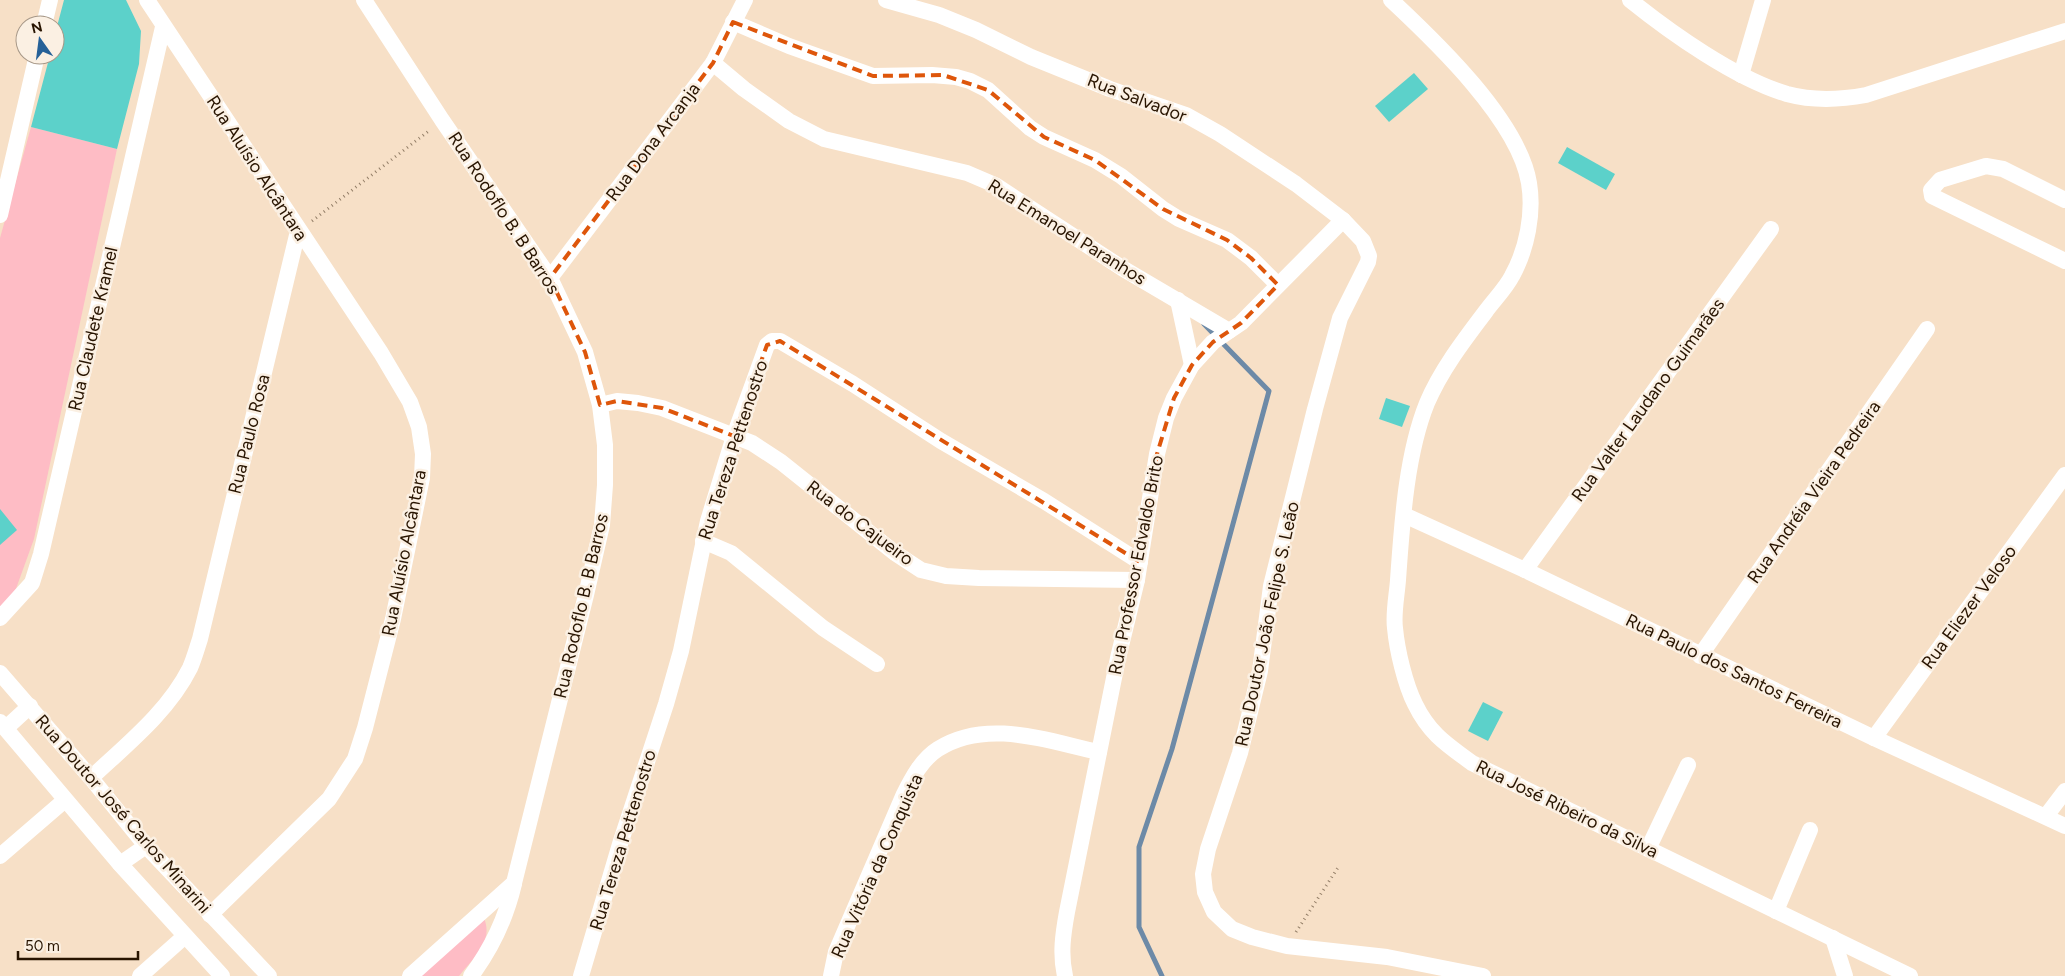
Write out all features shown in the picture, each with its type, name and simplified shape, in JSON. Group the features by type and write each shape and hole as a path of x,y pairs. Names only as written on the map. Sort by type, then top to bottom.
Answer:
{"street":[{"path":"46,15 50,0"},
{"name":"Rua Aluísio Alcântara","path":"147,0 163,27 380,353 410,402 419,428 423,454 422,478 393,619 365,728 354,759 328,799 210,915"},
{"name":"Rua Rodoflo B. B Barros","path":"364,0 442,120 550,278 585,352 600,405 605,455 602,525 514,883 500,929 485,957 471,976"},
{"name":"Rua Dona Arcanja","path":"550,278 712,63 745,0"},
{"name":"Rua Salvador","path":"886,0 939,15 976,30 1031,57 1101,85 1186,115 1220,134 1296,184 1343,220 1363,241"},
{"name":"Rua José Ribeiro da Silva","path":"1391,0 1472,83 1497,115 1519,149 1529,182 1530,210 1525,241 1512,277 1463,341 1444,372 1427,403 1414,444 1404,515 1394,626 1401,660 1414,702 1425,721 1440,740 1472,763 1910,976"},
{"path":"1630,0 1655,20 1741,74 1786,94 1816,99 1841,99 1866,95 2065,31"},
{"path":"1741,74 1763,0"},
{"path":"733,22 789,46 873,76 932,75 956,77 970,81 988,90 1030,128 1044,137 1095,160 1121,176 1163,209 1227,240 1251,258 1278,285"},
{"name":"Rua Claudete Kramel","path":"0,618 32,583 42,554 163,27"},
{"name":"Rua Emanoel Paranhos","path":"712,63 744,89 789,121 824,139 967,173 995,185 1122,268 1229,331"},
{"path":"0,214 35,65"},
{"path":"2065,200 1994,166 1978,167 1940,180 1930,190 1932,196 2065,261"},
{"name":"Rua Professor Edvaldo Brito","path":"1065,976 1062,962 1062,945 1065,921 1118,658 1137,580 1158,454 1166,418 1174,398 1192,365 1213,342 1241,322 1343,220"},
{"name":"Rua Valter Laudano Guimarães","path":"1525,570 1771,229"},
{"name":"Rua Paulo Rosa","path":"92,778 150,722 174,695 190,667 200,639 298,231"},
{"name":"Rua Doutor João Felipe S. Leão","path":"1363,241 1369,256 1368,262 1340,318 1327,364 1271,586 1260,671 1240,753 1208,849 1203,874 1205,892 1214,912 1232,929 1252,937 1287,946 1387,957 1483,976"},
{"path":"1178,300 1192,365"},
{"name":"Rua Andréia Vieira Pedreira","path":"1700,656 1927,329"},
{"name":"Rua Tereza Pettenostro","path":"582,976 620,844 681,650 703,541 734,436 767,346 772,341 780,340 853,384 941,441 1044,501 1140,562"},
{"name":"Rua do Cajueiro","path":"600,405 617,401 646,404 662,408 752,443 781,462 895,553 921,570 946,576 979,578 1137,580"},
{"name":"Rua Eliezer Veloso","path":"1874,738 2065,475"},
{"name":"Rua Paulo dos Santos Ferreira","path":"1404,515 1525,570 1700,656 2065,826"},
{"path":"703,541 731,553 823,628 877,664"},
{"name":"Rua Doutor José Carlos Minarini","path":"0,673 92,778 146,846 269,976"},
{"path":"3,725 30,706"},
{"name":"Rua Doutor José Carlos Minarini","path":"3,725 120,864 222,976"},
{"name":"Rua Vitória da Conquista","path":"831,976 836,952 904,794 916,772 937,749 962,738 988,732 1099,752"},
{"path":"1648,849 1688,766"},
{"path":"2046,816 2065,790"},
{"path":"0,856 65,800"},
{"path":"1776,911 1810,830"},
{"path":"120,864 146,846"},
{"path":"410,976 514,883"},
{"path":"140,976 185,936"},
{"path":"1833,938 1845,976"}],"path":[{"path":"298,231 442,120"},
{"path":"1287,946 1339,866"}],"highlighted area":[{"path":"733,22 873,76 943,75 988,90 1044,137 1095,160 1163,209 1227,240 1251,258 1278,285 1241,323 1213,342 1192,365 1174,398 1157,454 1140,562 780,341 767,345 734,436 662,408 617,401 600,405 585,352 550,278 713,63"}],"shaded area":[{"path":"31,127 117,149 34,539 13,597 0,615 0,238"},
{"path":"484,918 486,935 484,942 476,956 459,976 418,976"}],"building":[{"path":"64,0 126,0 141,31 139,64 117,149 31,127 47,65 65,65 65,15 60,15"},
{"path":"1414,73 1428,89 1389,122 1375,106"},
{"path":"1567,147 1615,174 1606,190 1558,163"},
{"path":"1386,398 1410,406 1402,427 1379,419"},
{"path":"0,509 17,530 0,545"},
{"path":"1483,702 1503,712 1488,741 1468,731"}],"waterway":[{"path":"1162,976 1139,927 1139,847 1172,749 1269,391 1204,324"}]}
